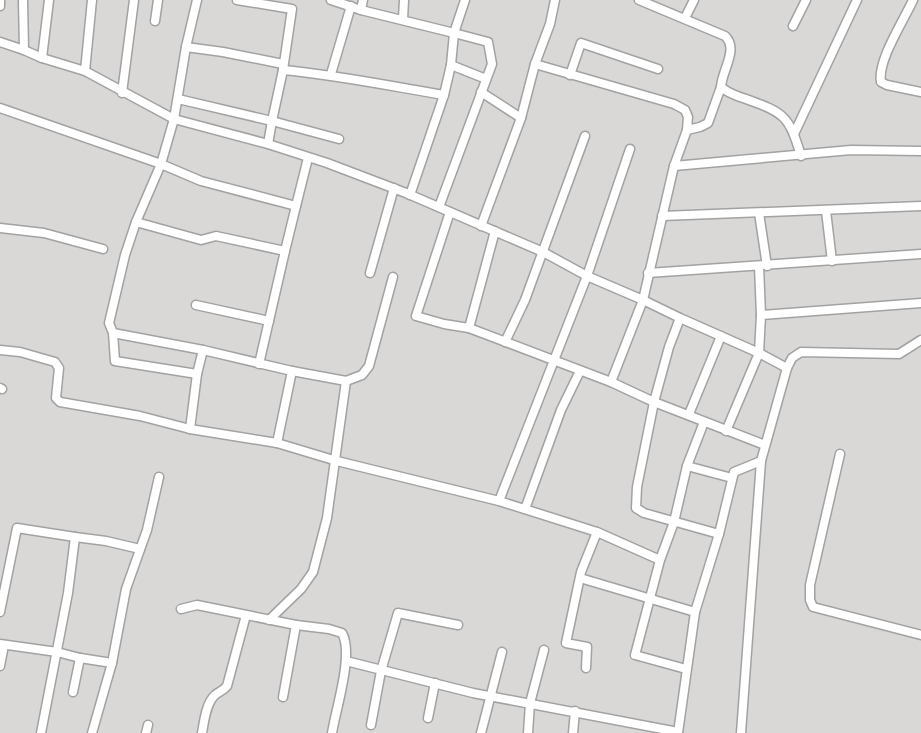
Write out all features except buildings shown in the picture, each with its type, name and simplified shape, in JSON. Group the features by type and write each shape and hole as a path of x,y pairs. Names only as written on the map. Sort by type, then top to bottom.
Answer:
{"street":[{"path":"0,0 0,6"},
{"path":"23,0 24,50"},
{"path":"42,58 49,0"},
{"path":"85,72 92,0"},
{"path":"122,93 134,0"},
{"path":"155,21 158,0"},
{"path":"197,0 186,47 174,119 161,164 136,222 125,255 109,323 113,333 115,361 197,374"},
{"path":"237,0 293,4 268,144"},
{"path":"331,0 361,10 488,42 492,64 439,207"},
{"path":"361,10 363,0"},
{"path":"403,19 404,0"},
{"path":"410,195 444,95 454,33 465,0"},
{"path":"481,226 521,118 535,64 550,24 555,0"},
{"path":"639,0 685,18 731,41 732,48 708,123 700,128 687,130"},
{"path":"685,18 694,0"},
{"path":"794,26 806,0"},
{"path":"794,134 857,0"},
{"path":"913,0 883,61 880,74 881,82 887,85 921,92"},
{"path":"331,74 351,6"},
{"path":"0,42 85,72 174,119 268,144 394,188 543,252 587,276 759,353 787,368"},
{"path":"570,75 581,43 658,69"},
{"path":"186,47 223,52 283,67 444,95"},
{"path":"535,64 674,104 685,110 688,117 687,130 674,166 643,300 611,382"},
{"path":"450,65 486,79"},
{"path":"720,87 728,93 770,107 782,115 790,123 801,156"},
{"path":"481,92 521,118"},
{"path":"178,99 339,139"},
{"path":"0,108 161,164 201,181 296,206"},
{"path":"505,342 525,300 585,136"},
{"path":"499,501 587,276 630,149"},
{"path":"674,166 851,150 921,151"},
{"path":"259,364 308,159"},
{"path":"370,273 394,188"},
{"path":"662,216 921,206"},
{"path":"826,211 832,261"},
{"path":"450,212 416,316 469,328 611,382 654,402 765,445"},
{"path":"726,431 759,353 763,266 759,213"},
{"path":"136,222 201,240 216,236 285,251"},
{"path":"0,228 44,233 103,249"},
{"path":"469,328 495,231"},
{"path":"648,273 921,254"},
{"path":"113,333 346,381 362,375 369,366 393,277"},
{"path":"761,315 921,303"},
{"path":"196,305 269,321"},
{"path":"680,318 669,347 654,402 637,487 636,508 644,513 719,534"},
{"path":"689,414 721,336"},
{"path":"741,733 761,461 787,368 792,358 801,352 899,354 921,340"},
{"path":"0,350 20,352 55,362 59,368 56,398 60,402 141,416 190,429 277,443 337,461 499,501 597,532 660,560"},
{"path":"190,429 197,374 203,350"},
{"path":"277,443 292,370"},
{"path":"525,509 561,410 580,371"},
{"path":"269,620 301,589 313,572 327,518 337,461 346,381"},
{"path":"686,669 635,655 660,560 674,522 687,466 704,422"},
{"path":"840,454 810,585 810,600 813,607 921,635"},
{"path":"346,661 490,696 678,732 695,612 719,534 732,478 734,472 761,461"},
{"path":"687,466 732,478"},
{"path":"92,733 112,663 126,589 147,530 159,477"},
{"path":"0,612 17,528 106,541 140,549"},
{"path":"586,668 587,646 566,643 580,578 597,532"},
{"path":"41,733 75,537"},
{"path":"580,578 695,612"},
{"path":"181,609 197,605 342,633 346,640 346,661 332,733"},
{"path":"371,725 381,671 398,613 458,625"},
{"path":"202,733 207,711 214,696 227,686 246,615"},
{"path":"283,697 296,625"},
{"path":"0,666 2,645 57,651 80,658 112,663"},
{"path":"528,733 530,703 544,650"},
{"path":"480,733 502,651"},
{"path":"73,692 80,658"},
{"path":"428,717 435,683"},
{"path":"573,733 575,711"},
{"path":"624,733 625,722"}],"shaded area":[{"path":"0,0 921,0 921,733 0,733"}]}
